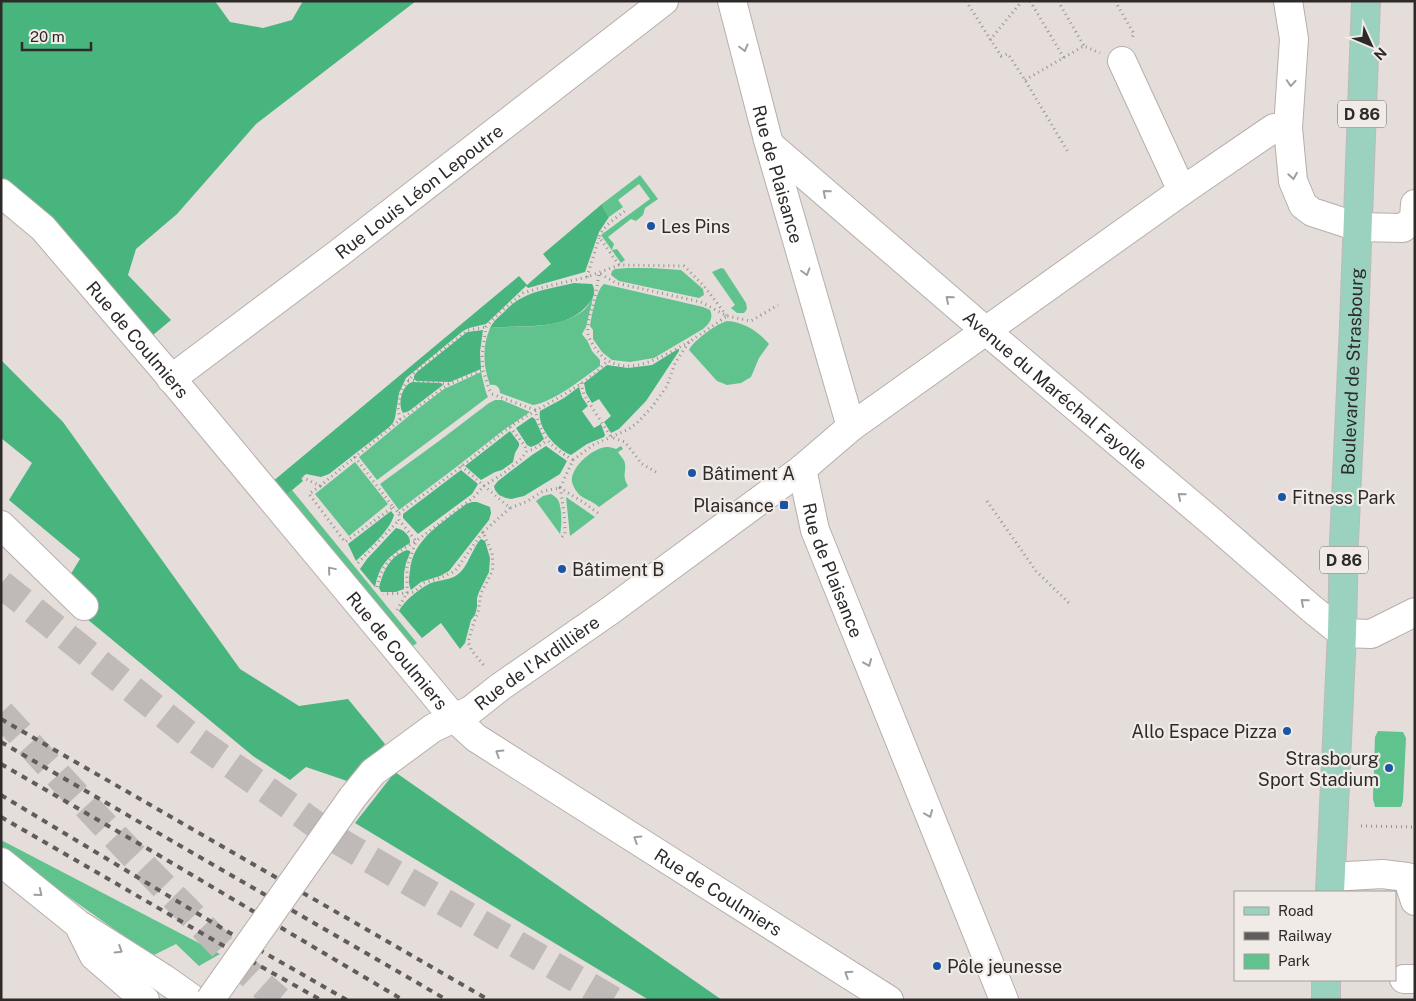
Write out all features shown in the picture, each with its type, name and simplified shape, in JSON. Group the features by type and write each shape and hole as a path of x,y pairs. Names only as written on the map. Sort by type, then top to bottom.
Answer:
{"main road":[{"name":"Boulevard de Strasbourg","path":"1331,885 1366,1"},
{"path":"1326,981 1326,1000"}],"street":[{"name":"Rue Louis Léon Lepoutre","path":"171,379 339,254 664,1"},
{"path":"1288,1 1294,39 1288,128 1292,181 1303,204 1312,212 1358,227 1411,227"},
{"name":"Rue de Plaisance","path":"736,4 770,145 851,427"},
{"path":"1122,61 1182,191"},
{"path":"802,469 851,427 1182,191 1274,128 1288,128"},
{"name":"Avenue du Maréchal Fayolle","path":"770,145 1342,633"},
{"name":"Rue de Coulmiers","path":"1,193 43,228 453,717 476,738 889,1000"},
{"name":"Rue de Plaisance","path":"802,469 814,530 1004,1000"},
{"name":"Rue de l'Ardillière","path":"210,1000 352,798 373,772 432,728 471,710 500,687 611,610 802,469"},
{"path":"1,525 84,606"},
{"path":"1342,633 1371,634 1415,612"},
{"path":"1,862 78,924 194,1000"},
{"path":"1331,885 1382,874 1407,877 1415,901"},
{"path":"78,924 94,956 145,1000"}],"path":[{"path":"966,1 1001,56 1008,54 1026,80 1068,152"},
{"path":"990,40 1022,1"},
{"path":"1030,1 1064,58"},
{"path":"1058,1 1084,46 1122,61 1134,34 1115,1"},
{"path":"1026,80 1084,46"},
{"path":"587,278 601,232 626,211"},
{"path":"599,237 620,265"},
{"path":"400,420 399,402 402,389 416,371 468,330 486,326 523,293 587,278 620,265 684,266 704,286 727,316"},
{"path":"598,273 616,283 701,302 727,316 751,320 778,305"},
{"path":"598,273 588,334 595,349 614,364 646,363 659,358 689,342 727,316"},
{"path":"486,326 482,355 483,370 489,389 492,394 535,410"},
{"path":"562,537 565,534 565,516 560,488 573,460 593,445 629,429 637,423 652,407 667,386 675,363 689,342"},
{"path":"398,513 510,427 581,383 600,369 608,360"},
{"path":"393,507 345,542 309,494 400,420 449,384 483,370"},
{"path":"408,380 449,384"},
{"path":"581,383 584,395 611,437 625,442 642,464 656,472"},
{"path":"535,410 550,444 573,460"},
{"path":"510,427 527,451"},
{"path":"371,585 376,591 379,578 392,557 473,498 484,486 521,459 527,451 548,440"},
{"path":"355,457 398,513 399,520 416,541"},
{"path":"461,466 510,508"},
{"path":"302,477 320,486"},
{"path":"386,600 380,594 414,592 424,583 455,572 483,532 510,508 528,501 543,491 560,488 599,514"},
{"path":"987,501 1036,571 1071,605"},
{"path":"352,558 356,566 399,520"},
{"path":"483,532 492,553 493,567 481,593 478,613 468,642 472,651 500,687"},
{"path":"391,606 396,612 407,593 407,567 416,541"},
{"path":"1362,826 1415,827"}],"green space":[{"path":"1,1 215,1 230,22 263,28 292,20 303,1 416,1 256,124 177,214 136,249 128,275 171,320 147,340 47,217 1,178"},
{"path":"640,175 658,199 645,208 643,215 636,221 631,219 608,237 614,244 612,250 617,249 625,260 621,263 601,235 650,199 639,184 618,200 623,207 609,217 602,204"},
{"path":"602,204 609,217 599,232 585,272 528,288 526,286 486,324 463,331 406,378 399,393 393,423 329,474 321,477 306,474 301,478 303,481 285,496 272,482 519,276 527,285 551,264 543,254"},
{"path":"721,268 724,269 746,303 747,309 744,313 737,313 731,308 735,305 712,272"},
{"path":"615,269 681,270 703,289 704,295 699,298 619,281 611,275"},
{"path":"574,283 592,284 594,293 590,302 569,319 544,325 490,328 499,316 521,299 537,292"},
{"path":"604,284 703,307 710,310 711,318 703,329 654,358 630,362 612,360 602,352 593,339 593,330 590,326 597,297"},
{"path":"593,298 586,327 582,334 600,360 600,366 559,395 533,405 500,393 497,386 490,385 484,357 487,335 490,328 539,326 563,321 574,317 584,310"},
{"path":"727,321 751,328 769,344 759,358 751,377 741,383 727,385 717,381 689,350 705,333"},
{"path":"483,330 480,352 481,369 450,382 416,381 414,379 417,372 467,332"},
{"path":"678,349 679,351 646,401 619,429 611,433 604,422 611,416 599,399 592,403 586,393 584,383 607,365 628,368 652,365"},
{"path":"1,360 63,422 240,669 299,706 348,699 385,744 350,782 306,767 290,780 253,756 58,595 80,559 9,500 32,463 1,438"},
{"path":"481,372 488,397 377,480 359,457 444,389"},
{"path":"413,382 441,383 443,385 409,411 403,413 400,405 403,390"},
{"path":"579,387 582,397 588,406 582,411 594,428 601,424 605,435 571,455 559,448 549,437 541,424 540,411 564,398"},
{"path":"495,400 502,400 530,412 399,510 380,484"},
{"path":"532,417 535,419 544,439 531,447 527,445 516,428"},
{"path":"510,431 519,443 513,462 502,470 481,480 465,466"},
{"path":"546,446 567,461 560,474 524,496 511,499 499,495 494,486 498,481"},
{"path":"621,446 623,449 618,452 625,462 625,477 628,486 599,507 578,494 573,485 574,473 577,466 596,450 608,447 616,449"},
{"path":"355,462 388,504 349,536 315,494"},
{"path":"461,470 478,484 472,494 418,534 403,518 403,514"},
{"path":"292,490 417,643 410,648 285,496"},
{"path":"551,494 556,497 560,507 560,534 536,501 543,496"},
{"path":"566,497 595,517 570,536"},
{"path":"472,502 490,507 489,520 449,571 421,582 411,590 409,583 410,573 416,550 423,540 439,525 466,504"},
{"path":"391,511 394,515 388,527 378,540 356,561 348,544"},
{"path":"396,528 406,533 410,543 386,561 375,587 360,569"},
{"path":"481,539 485,541 490,558 489,572 479,592 475,615 471,620 465,643 460,649 441,623 422,638 399,611 401,607 422,588 431,583 454,577 461,572"},
{"path":"407,550 410,553 404,573 404,589 396,592 381,592 379,588 388,565 396,556"},
{"name":"Strasbourg Sport Stadium","path":"1378,731 1403,732 1406,738 1403,801 1401,807 1375,807 1373,799 1375,737"},
{"path":"395,772 722,1000 649,1000 355,823"},
{"path":"1,840 220,954 199,966 176,944 152,956 1,849"}],"tunnel":[{"path":"1,584 188,734 342,843 613,1000"},
{"path":"1,713 137,859 242,967 279,1000"}],"railway":[{"path":"1,719 489,1000"},
{"path":"1,742 447,1000"},
{"path":"1,764 403,1000"},
{"path":"1,795 230,933 347,1000"},
{"path":"1,817 321,1000"}],"place":[{"name":"Les Pins","path":"651,226"},
{"name":"Bâtiment A","path":"692,473"},
{"name":"Fitness Park","path":"1282,497"},
{"name":"Plaisance","path":"784,505"},
{"name":"Bâtiment B","path":"562,569"},
{"name":"Allo Espace Pizza","path":"1287,731"},
{"name":"Strasbourg Sport Stadium","path":"1389,768"},
{"name":"Pôle jeunesse","path":"937,966"}]}
